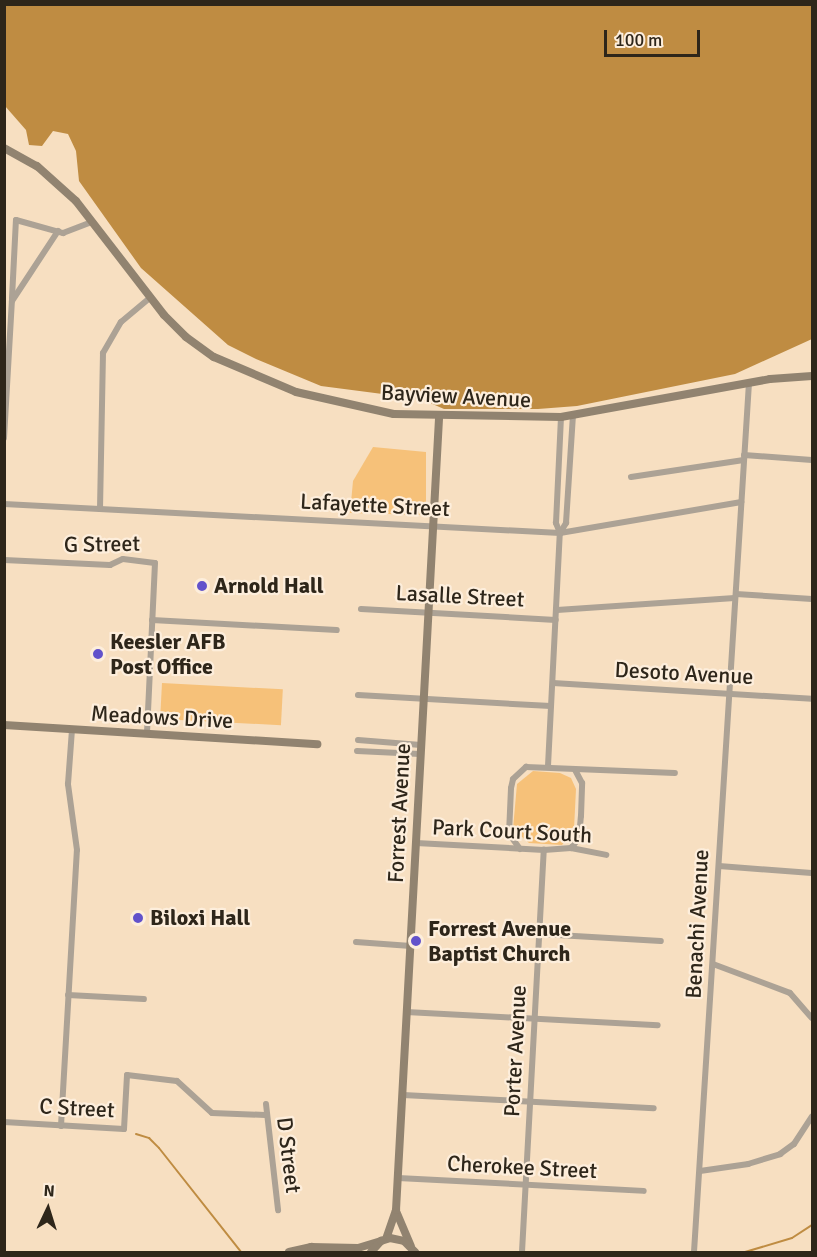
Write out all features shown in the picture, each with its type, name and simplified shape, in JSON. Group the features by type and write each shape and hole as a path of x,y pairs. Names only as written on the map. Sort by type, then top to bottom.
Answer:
{"street":[{"name":"Bayview Avenue","path":"4,148 44,171 91,222 186,337 253,376 342,405 439,418 561,417 749,383 813,376"},
{"path":"4,438 16,220 67,232 91,222"},
{"path":"12,301 58,231"},
{"path":"100,509 103,353 121,322 151,297"},
{"name":"Benachi Avenue","path":"694,1252 749,383"},
{"path":"548,766 561,533 566,523 573,416"},
{"path":"561,417 556,523 561,533"},
{"name":"Forrest Avenue","path":"383,1240 396,1210 439,418"},
{"path":"631,477 744,458 813,460"},
{"name":"Lafayette Street","path":"4,504 561,533 741,502"},
{"name":"G Street","path":"4,560 110,565 123,559 149,560 155,563 156,571 152,620"},
{"name":"Lasalle Street","path":"557,610 735,596 813,599"},
{"name":"Lasalle Street","path":"361,609 556,620"},
{"path":"147,734 152,620 338,630"},
{"name":"Desoto Avenue","path":"553,683 813,699"},
{"path":"358,695 551,706"},
{"name":"Meadows Drive","path":"4,725 317,744"},
{"path":"61,1125 77,850 68,784 72,729"},
{"path":"358,740 421,749"},
{"path":"357,751 421,749"},
{"path":"520,849 509,834 513,779 526,767 548,766 575,770 675,773"},
{"path":"571,848 579,838 581,816 582,783 575,770"},
{"name":"Park Court South","path":"416,843 544,850 571,848 606,855"},
{"name":"Porter Avenue","path":"522,1252 544,850"},
{"path":"719,866 813,873"},
{"path":"540,934 662,941"},
{"path":"356,942 411,946"},
{"path":"713,964 790,993 813,1018"},
{"path":"68,995 144,999"},
{"path":"406,1012 658,1025"},
{"name":"C Street","path":"4,1122 124,1130 127,1075 177,1081 212,1113 265,1116"},
{"path":"403,1095 654,1108"},
{"name":"D Street","path":"266,1104 265,1116 279,1196 278,1210"},
{"path":"700,1171 748,1164 780,1154 794,1144 813,1116"},
{"name":"Cherokee Street","path":"398,1178 644,1191"},
{"name":"Forrest Avenue","path":"396,1210 413,1250"},
{"path":"289,1252 325,1248 358,1248 383,1240 400,1239 413,1250"},
{"path":"371,1252 383,1240"}],"shaded area":[{"path":"5,4 812,5 812,339 735,374 577,406 538,409 444,409 421,399 321,386 228,345 141,268 79,181 76,151 68,134 53,131 42,146 29,145 26,130 5,106"},
{"path":"373,447 426,452 426,515 350,513 353,481"},
{"path":"162,683 283,689 281,725 160,719"},
{"path":"533,771 560,773 571,778 576,789 574,829 562,845 529,843 513,829 517,784"}],"waterway":[{"path":"136,1134 149,1138 159,1148 241,1252"},
{"path":"745,1252 792,1238 812,1225"}],"place":[{"name":"Arnold Hall","path":"202,586"},
{"name":"Keesler AFB Post Office","path":"98,654"},
{"name":"Biloxi Hall","path":"138,918"},
{"name":"Forrest Avenue Baptist Church","path":"416,941"}]}
